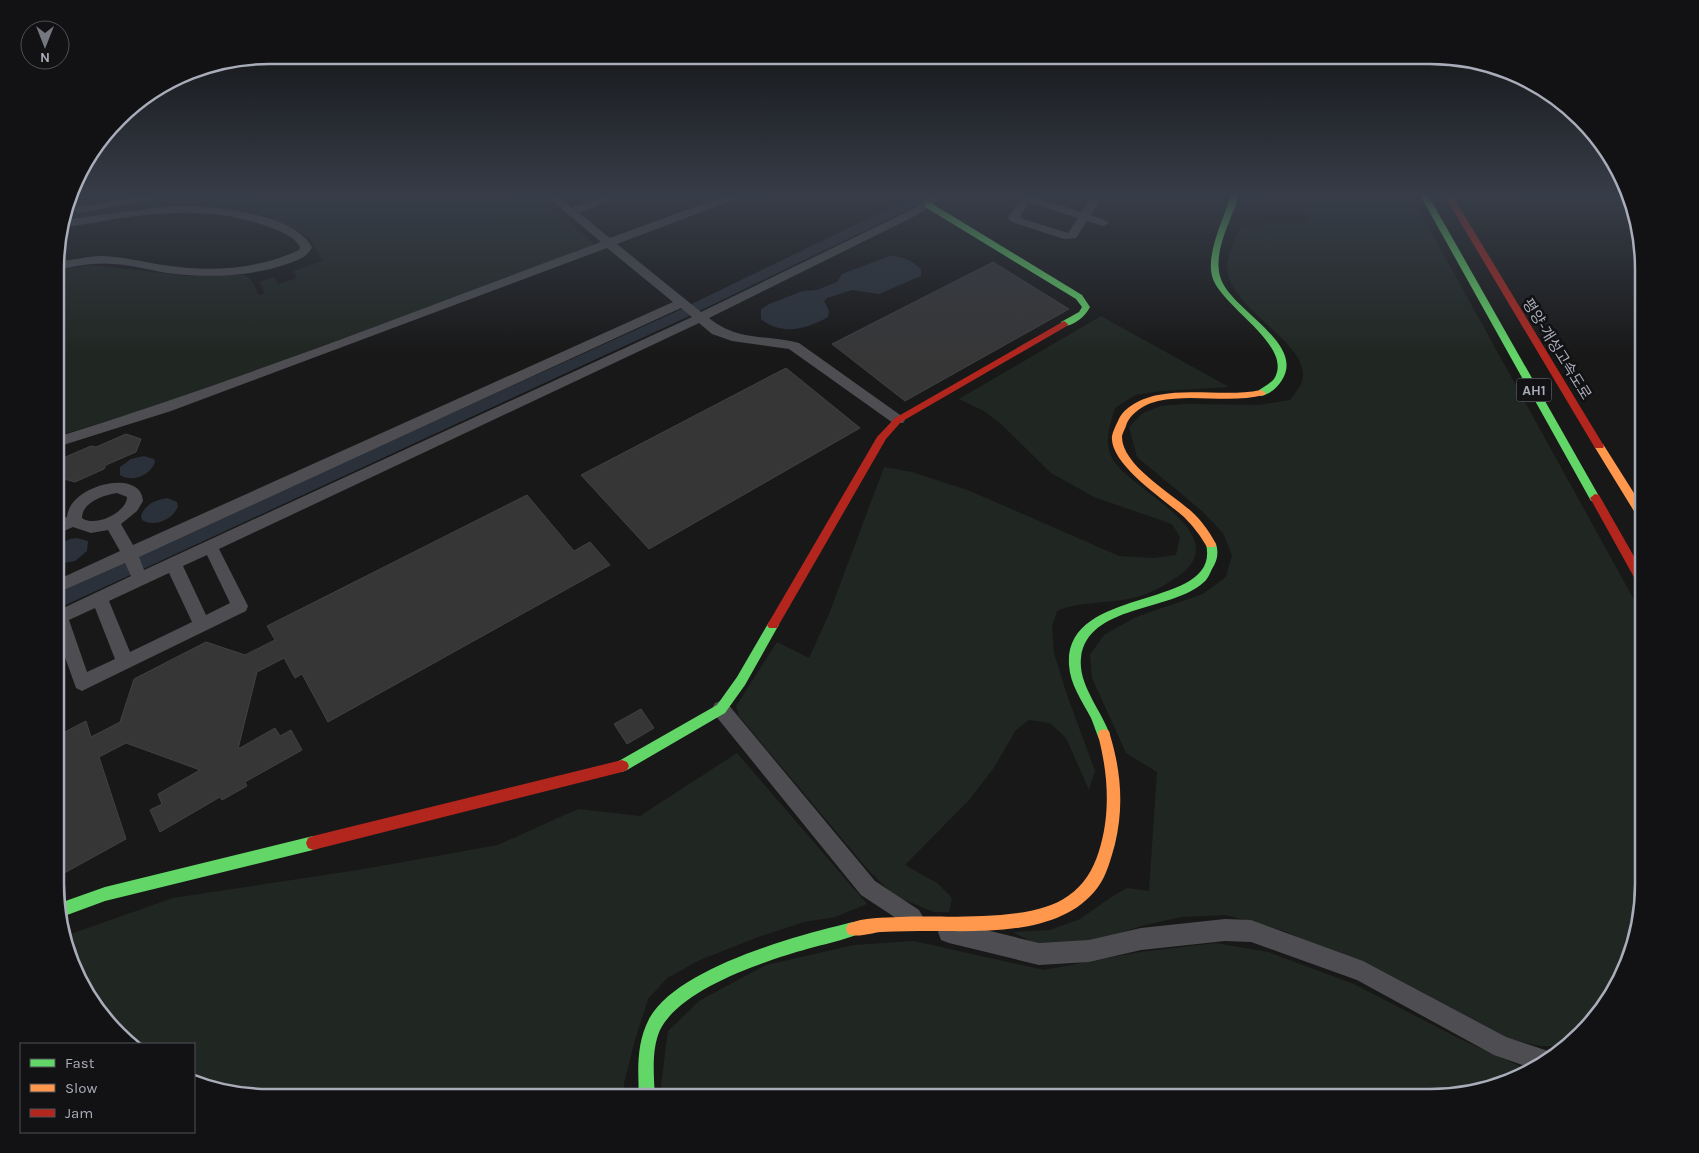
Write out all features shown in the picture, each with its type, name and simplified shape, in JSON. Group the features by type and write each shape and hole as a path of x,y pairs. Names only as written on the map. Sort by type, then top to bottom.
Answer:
{"main road":[{"path":"66,908 106,894 619,766 635,760 721,709 741,682 882,437 898,420 1082,314 1086,308 1085,303 1079,297 1000,249"},
{"path":"647,1089 645,1060 652,1032 662,1012 688,992 726,970 778,950 834,933 882,923 1033,919 1058,910 1083,894 1097,875 1111,836 1113,775 1109,747 1103,730 1076,671 1074,658 1076,646 1098,621 1131,606 1175,594 1194,586 1207,573 1213,557 1210,542 1201,526 1185,509 1132,469 1119,452 1116,437 1119,426 1131,410 1146,401 1164,397 1249,396 1264,391 1279,381 1283,365 1280,352 1271,339 1221,289 1217,280 1216,259 1219,249"},
{"name":"AH1","path":"1454,249 1635,569"},
{"name":"평양-개성고속도로","path":"1480,249 1635,503"}],"street":[{"path":"64,265 106,260 168,269 207,272 242,270 267,267 282,262 304,252 305,249"},
{"path":"64,440 166,408 597,249"},
{"path":"616,249 690,310 728,337 784,343 794,346 898,420"},
{"path":"64,586 135,566 690,310 829,249"},
{"path":"64,615 100,598 135,566 173,563 210,546 690,310"},
{"path":"117,488 131,490 135,500 133,506 121,518 112,523 93,528 78,524 74,520 76,508 98,492 117,488"},
{"path":"64,525 74,520"},
{"path":"112,523 135,566"},
{"path":"64,634 82,683 240,606 210,546"},
{"path":"173,563 202,625"},
{"path":"100,598 125,662"},
{"path":"721,709 868,888 895,908 923,923 953,934 1039,954 1089,951 1141,940 1225,930 1250,931 1363,972 1502,1047 1538,1059"}],"shaded area":[{"path":"316,249 587,249 164,404 64,434 64,269 92,265 187,276 243,275 251,280 259,295 264,293 259,282 274,277 278,284 297,278 293,271 323,261"},
{"path":"1231,249 1441,249 1635,602 1635,898 1631,924 1620,963 1608,987 1593,1009 1556,1046 1540,1046 1507,1039 1402,983 1284,931 1226,915 1181,917 1141,926 1097,941 1035,943 1012,932 1050,930 1080,919 1127,888 1149,891 1157,772 1126,753 1092,678 1090,655 1104,635 1136,617 1203,594 1226,577 1232,555 1223,533 1202,511 1137,457 1129,427 1143,413 1161,406 1184,404 1260,405 1290,400 1301,384 1302,370 1296,355 1285,341 1241,298 1231,283 1227,267"},
{"path":"890,256 903,258 914,264 921,269 921,276 879,294 852,290 827,298 824,301 829,311 828,317 812,325 785,329 777,328 761,319 761,309 769,304 803,291 817,290 837,282 842,274"},
{"path":"1101,316 1229,387 1161,391 1135,395 1115,408 1108,432 1109,450 1120,469 1172,511 1187,527 1195,543 1194,559 1180,575 1149,593 1135,598 1083,604 1057,611 1052,627 1054,653 1095,771 1089,790 1066,738 1050,723 1029,720 1016,730 993,769 970,799 905,865 937,883 952,898 949,912 934,912 895,896 870,872 739,716 736,706 777,642 809,658 829,614 884,467 912,472 970,491 1119,556 1154,558 1176,555 1180,537 1172,524 1094,497 1051,473 1001,424 984,411 959,399"},
{"path":"144,456 154,459 155,462 150,471 135,478 120,475 120,467 131,459"},
{"path":"167,498 177,502 178,506 172,515 158,523 142,520 141,516 145,508 155,501"},
{"path":"77,538 88,541 87,551 75,561 64,563 64,542"},
{"path":"737,753 867,904 835,917 804,922 758,937 700,960 667,978 648,999 633,1047 624,1089 255,1089 216,1082 195,1076 195,1043 140,1043 124,1029 106,1009 91,987 79,963 70,934 173,898 364,869 498,845 578,809 640,816"},
{"path":"914,941 1044,970 1140,952 1216,943 1268,952 1354,984 1458,1038 1523,1067 1509,1074 1483,1082 1444,1089 661,1089 668,1031 699,1001 766,965 854,945"}],"building":[{"path":"993,262 1069,309 905,401 832,344"},
{"path":"786,368 860,428 649,549 581,475"},
{"path":"126,434 141,439 136,452 106,465 104,469 75,482 64,479 64,458 91,446 96,447"},
{"path":"527,495 574,551 590,542 610,565 328,722 302,674 295,678 284,658 257,672 238,749 275,728 280,736 291,730 302,750 245,782 247,786 222,800 220,797 160,832 150,810 162,804 158,794 200,770 126,743 99,757 126,839 64,873 64,732 86,721 91,737 120,722 134,679 206,642 245,655 275,640 267,626"},
{"path":"641,709 654,728 627,744 614,724"}],"waterway":[{"path":"64,598 680,315 816,249"}],"traffic: fast":[{"path":"1000,249 1079,297 1086,307 1082,314 1064,324"},
{"path":"1218,249 1215,268 1216,277 1222,289 1269,337 1278,349 1282,362 1277,381 1261,393"},
{"path":"1454,249 1595,498"},
{"path":"1104,735 1101,725 1081,688 1075,668 1075,657 1081,636 1096,622 1116,612 1184,590 1201,578 1211,562 1211,544"},
{"path":"622,766 721,709 741,681 773,625"},
{"path":"66,908 105,894 313,843"},
{"path":"647,1089 647,1056 651,1035 660,1016 675,1000 696,986 749,961 778,950 853,929"}],"traffic: slow":[{"path":"1211,544 1202,529 1187,514 1133,468 1121,453 1117,437 1123,420 1130,412 1153,399 1171,396 1235,397 1261,393"},
{"path":"1599,446 1635,504"},
{"path":"853,929 880,925 1015,921 1046,914 1072,902 1095,879 1107,848 1113,820 1113,777 1104,735"}],"traffic: jam":[{"path":"1480,249 1599,446"},
{"path":"773,625 882,437 898,420 1064,324"},
{"path":"1595,498 1635,569"},
{"path":"313,843 622,766"}]}
